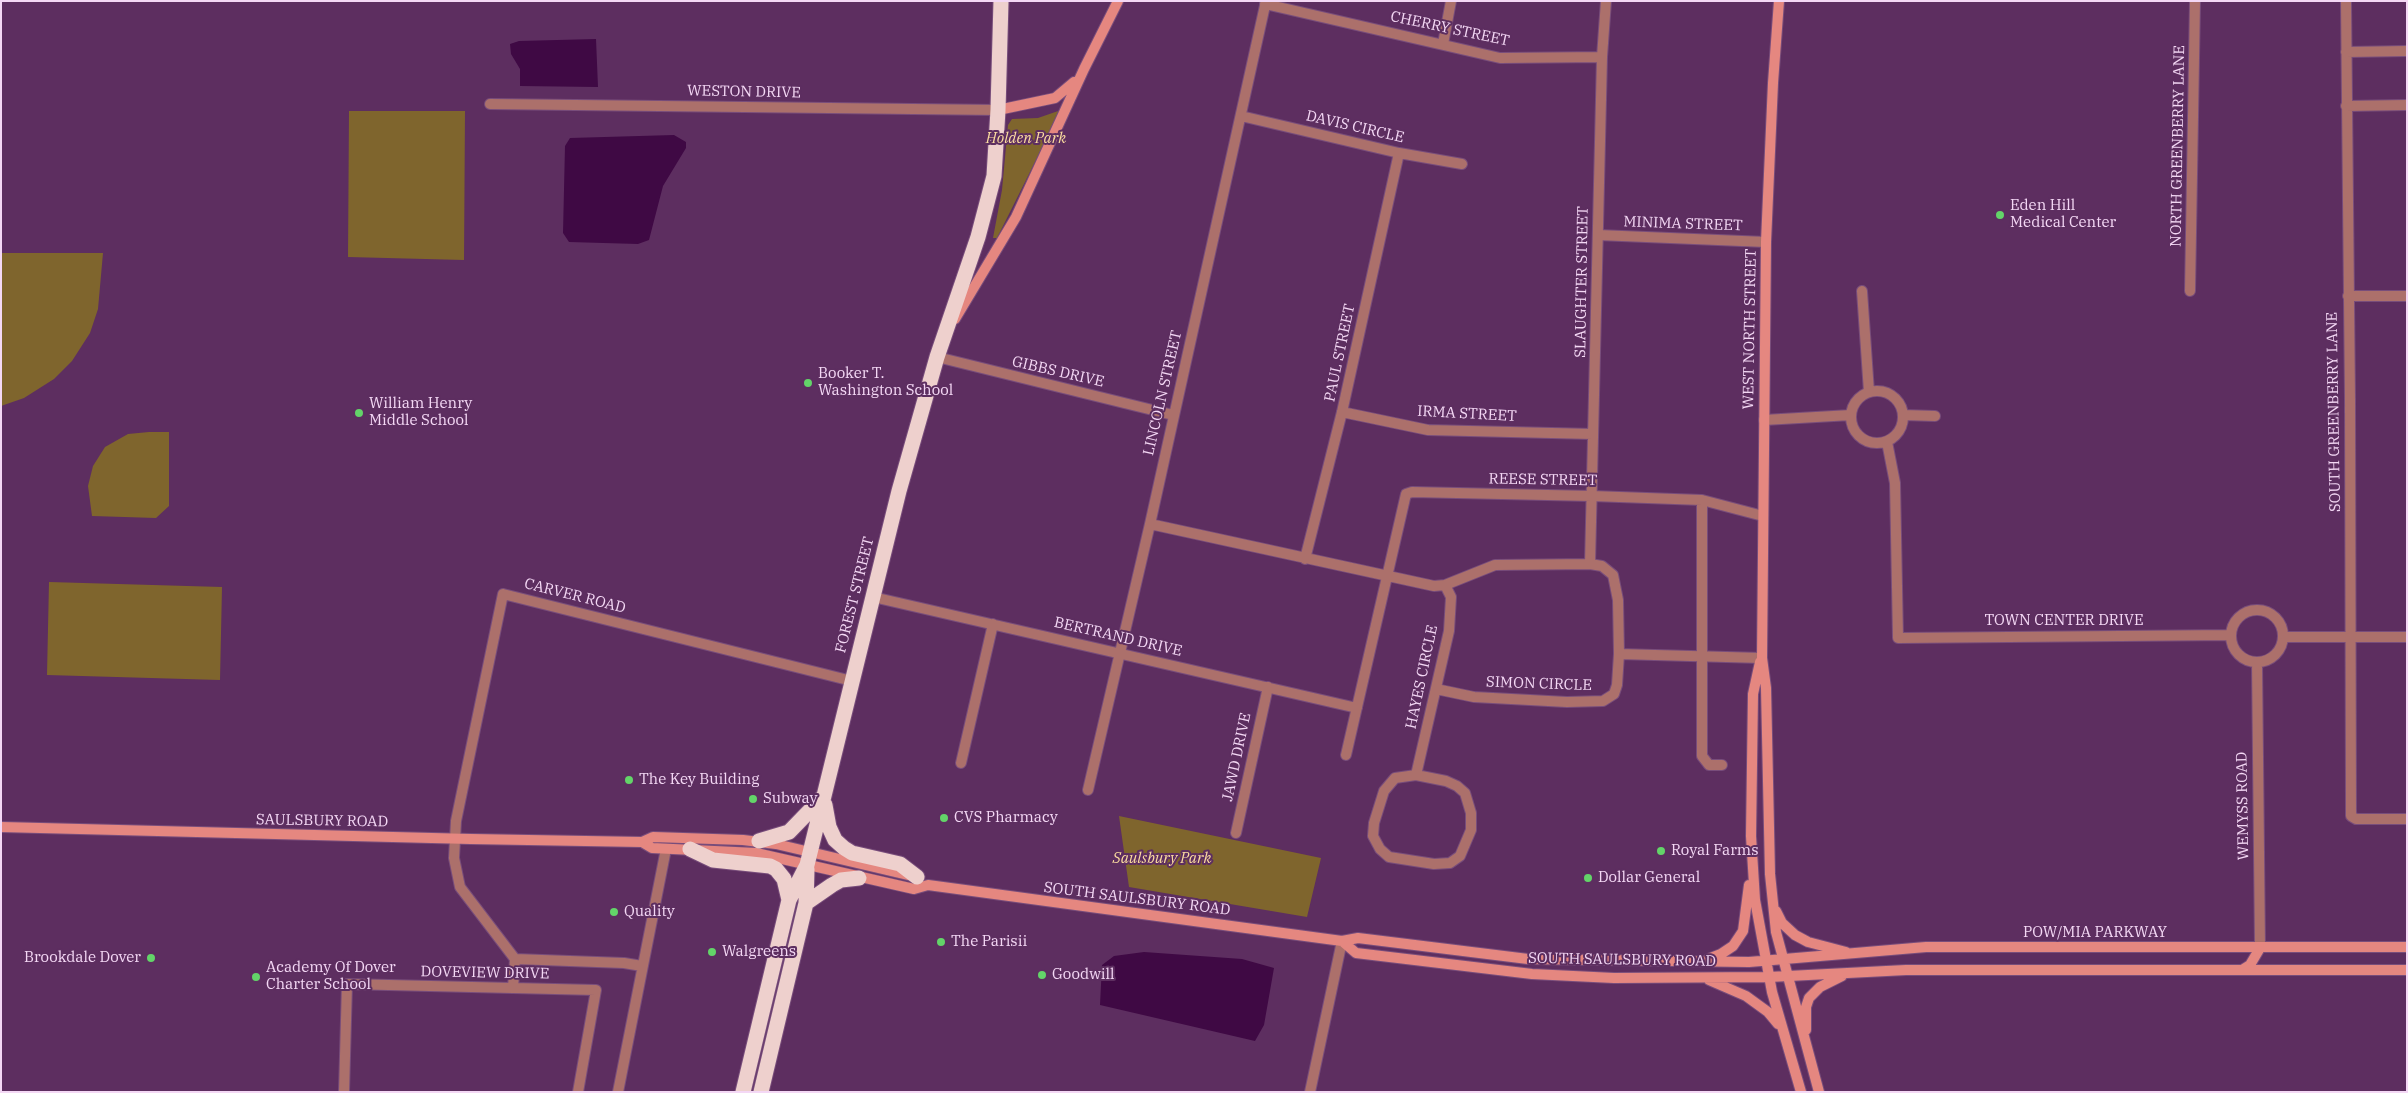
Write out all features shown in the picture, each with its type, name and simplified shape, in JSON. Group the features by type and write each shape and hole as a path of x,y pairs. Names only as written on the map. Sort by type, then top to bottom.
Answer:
{"highway":[{"path":"998,110 1001,1"},
{"name":"FOREST STREET","path":"809,859 899,491 938,357 978,237 994,176 998,110"},
{"path":"759,841 789,832 824,796"},
{"path":"824,796 829,827 835,840 844,848 852,853 900,864 922,881"},
{"path":"690,849 713,860 770,866 776,869 784,879 789,900"},
{"path":"743,1092 789,900 809,859"},
{"path":"761,1092 806,903 809,859"},
{"path":"806,903 837,882 859,878"}],"main road":[{"name":"FOREST STREET","path":"946,335 1016,217 1084,69 1118,1"},
{"name":"WEST NORTH STREET","path":"1779,1 1773,83 1766,242 1762,658 1766,688 1768,838 1776,932 1820,1092"},
{"name":"FOREST STREET","path":"998,110 1055,98 1072,86 1084,69"},
{"name":"WEST NORTH STREET","path":"1762,658 1754,694 1752,854 1755,900 1769,977 1781,1026 1801,1092"},
{"name":"SAULSBURY ROAD","path":"1,827 455,839 642,842 653,837 759,841 809,859"},
{"name":"SAULSBURY ROAD","path":"642,842 652,848 756,853 809,859"},
{"path":"1698,961 1733,946 1743,931 1746,923 1752,854"},
{"name":"SOUTH SAULSBURY ROAD","path":"809,859 859,878 914,889 922,881"},
{"name":"SOUTH SAULSBURY ROAD","path":"809,859 922,881 1342,942 1358,938 1528,959 1783,960"},
{"path":"1773,900 1782,923 1795,935 1808,942 1852,954"},
{"name":"SOUTH SAULSBURY ROAD","path":"1342,942 1356,952 1532,974 1614,978 1787,976"},
{"name":"POW/MIA PARKWAY","path":"1783,960 1926,947 2407,947"},
{"path":"2242,970 2250,965 2260,948"},
{"path":"1787,976 1906,970 2407,970"},
{"path":"1807,1049 1805,1013 1810,998 1820,986 1847,973"},
{"path":"1703,978 1746,996 1768,1012 1781,1026"}],"street":[{"path":"1443,44 1451,1"},
{"name":"SLAUGHTER STREET","path":"1590,564 1602,58 1606,1"},
{"name":"NORTH GREENBERRY LANE","path":"2190,292 2195,1"},
{"name":"SOUTH GREENBERRY LANE","path":"2346,1 2351,816 2356,819 2407,819"},
{"name":"CHERRY STREET","path":"1265,3 1500,58 1602,58"},
{"name":"LINCOLN STREET","path":"1088,790 1150,524 1265,3"},
{"path":"2346,52 2407,51"},
{"name":"WESTON DRIVE","path":"490,104 998,110"},
{"path":"2346,106 2407,105"},
{"name":"DAVIS CIRCLE","path":"1241,116 1399,153 1462,164"},
{"name":"PAUL STREET","path":"1305,559 1342,412 1399,153"},
{"name":"MINIMA STREET","path":"1598,236 1766,242"},
{"path":"1862,291 1869,392"},
{"path":"2348,296 2407,296"},
{"name":"GIBBS DRIVE","path":"938,357 1173,414"},
{"path":"1869,392 1882,392 1894,397 1902,408 1903,415 1900,431 1886,442 1874,443 1862,438 1853,428 1851,415 1859,398 1869,392"},
{"name":"IRMA STREET","path":"1342,412 1428,430 1593,434"},
{"path":"1764,420 1851,415"},
{"path":"1903,415 1935,416"},
{"name":"TOWN CENTER DRIVE","path":"1886,442 1895,484 1898,638 2231,635"},
{"name":"REESE STREET","path":"1346,755 1406,494 1412,492 1702,500 1763,516"},
{"path":"1702,500 1702,756 1709,765 1722,765"},
{"path":"1150,524 1387,577 1434,586 1444,585"},
{"name":"SIMON CIRCLE","path":"1436,689 1474,697 1584,702 1603,700 1614,694 1618,685 1618,600 1613,575 1602,566 1590,564 1495,565 1444,585"},
{"name":"HAYES CIRCLE","path":"1416,775 1449,631 1451,597 1444,585"},
{"name":"CARVER ROAD","path":"455,839 456,821 503,594 852,681"},
{"name":"BERTRAND DRIVE","path":"873,596 1357,708"},
{"path":"2258,609 2274,615 2279,621 2284,636 2278,652 2265,662 2257,662 2249,661 2236,651 2231,635 2236,620 2242,614 2258,609"},
{"path":"961,763 994,624"},
{"path":"2284,636 2407,637"},
{"path":"1619,654 1762,658"},
{"name":"WEMYSS ROAD","path":"2257,662 2260,948"},
{"name":"JAWD DRIVE","path":"1236,833 1268,687"},
{"path":"1416,775 1446,782 1457,786 1465,792 1471,813 1472,830 1460,856 1450,863 1434,864 1389,857 1380,849 1373,836 1374,823 1384,791 1395,778 1416,775"},
{"path":"455,839 455,868 460,887 515,959 514,988"},
{"path":"618,1092 666,848"},
{"path":"1310,1092 1342,942"},
{"path":"515,959 624,963 642,966"},
{"name":"DOVEVIEW DRIVE","path":"344,1092 347,984 596,990 578,1092"}],"green space":[{"name":"Holden Park","path":"1061,110 997,238 993,238 1002,190 1008,125 1012,119 1038,118"},
{"path":"349,111 465,111 464,260 348,257"},
{"path":"1,253 103,253 98,309 90,333 72,361 54,379 24,398 1,406"},
{"path":"169,432 169,506 156,518 92,516 88,486 93,466 105,447 128,434"},
{"path":"49,582 222,587 220,680 47,675"},
{"name":"Saulsbury Park","path":"1119,816 1321,858 1307,917 1129,887"}],"shaded area":[{"path":"596,39 598,87 520,86 520,69 511,54 510,44 519,41"},
{"path":"674,135 686,142 686,148 663,186 649,240 638,244 569,242 563,233 565,146 570,138"},
{"path":"1144,952 1242,959 1274,968 1264,1025 1255,1041 1100,1005 1102,965 1114,956"}],"place":[{"name":"Eden Hill Medical Center","path":"2000,215"},
{"name":"Booker T. Washington School","path":"808,383"},
{"name":"William Henry Middle School","path":"359,413"},
{"name":"The Key Building","path":"629,780"},
{"name":"Subway","path":"753,799"},
{"name":"CVS Pharmacy","path":"944,818"},
{"name":"Royal Farms","path":"1661,851"},
{"name":"Dollar General","path":"1588,878"},
{"name":"Quality","path":"614,912"},
{"name":"The Parisii","path":"941,942"},
{"name":"Walgreens","path":"712,952"},
{"name":"Brookdale Dover","path":"151,958"},
{"name":"Goodwill","path":"1042,975"},
{"name":"Academy Of Dover Charter School","path":"256,977"}]}
